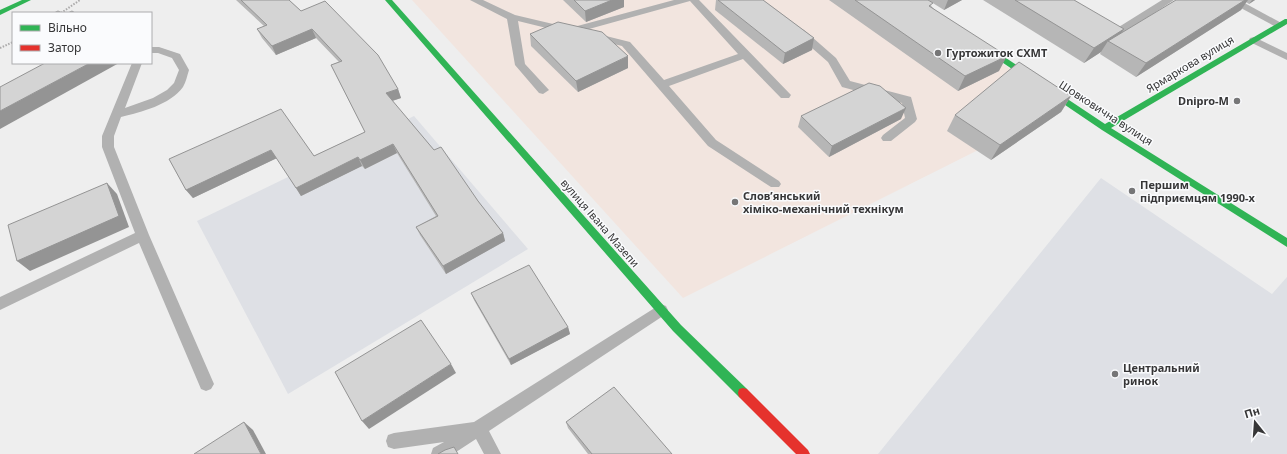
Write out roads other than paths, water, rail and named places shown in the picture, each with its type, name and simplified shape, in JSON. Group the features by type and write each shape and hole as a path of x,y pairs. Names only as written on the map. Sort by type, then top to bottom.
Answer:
{"street":[{"path":"0,13 28,0"},
{"name":"вулиця Івана Мазепи","path":"388,0 677,328 804,454"},
{"name":"Ярмаркова вулиця","path":"1105,128 1283,23"},
{"name":"Шовковична вулиця","path":"974,40 1105,128 1287,243"}],"lane":[{"path":"475,0 512,17 626,44 712,143 776,184"},
{"path":"571,31 685,0"},
{"path":"694,0 745,55 785,95"},
{"path":"1101,27 1114,35 1170,0"},
{"path":"1231,0 1283,23"},
{"path":"512,17 520,65 543,90"},
{"path":"792,25 832,60 846,84 908,100 911,119 887,138"},
{"path":"1254,40 1287,56"},
{"path":"117,114 136,109 155,101 178,86 184,70 176,56 159,50 152,50"},
{"path":"662,86 745,55"},
{"path":"137,64 108,136 108,147 142,235 206,384"},
{"path":"0,304 142,235"},
{"path":"439,454 661,310"},
{"path":"394,441 479,429"},
{"path":"479,429 493,454"}],"place":[{"name":"Гуртожиток СХМТ","path":"938,53"},
{"name":"Dnipro-M","path":"1237,101"},
{"name":"Першим підприємцям 1990-х","path":"1132,191"},
{"name":"Слов’янський хіміко-механічний технікум","path":"735,202"},
{"name":"Центральний ринок","path":"1115,374"}]}
